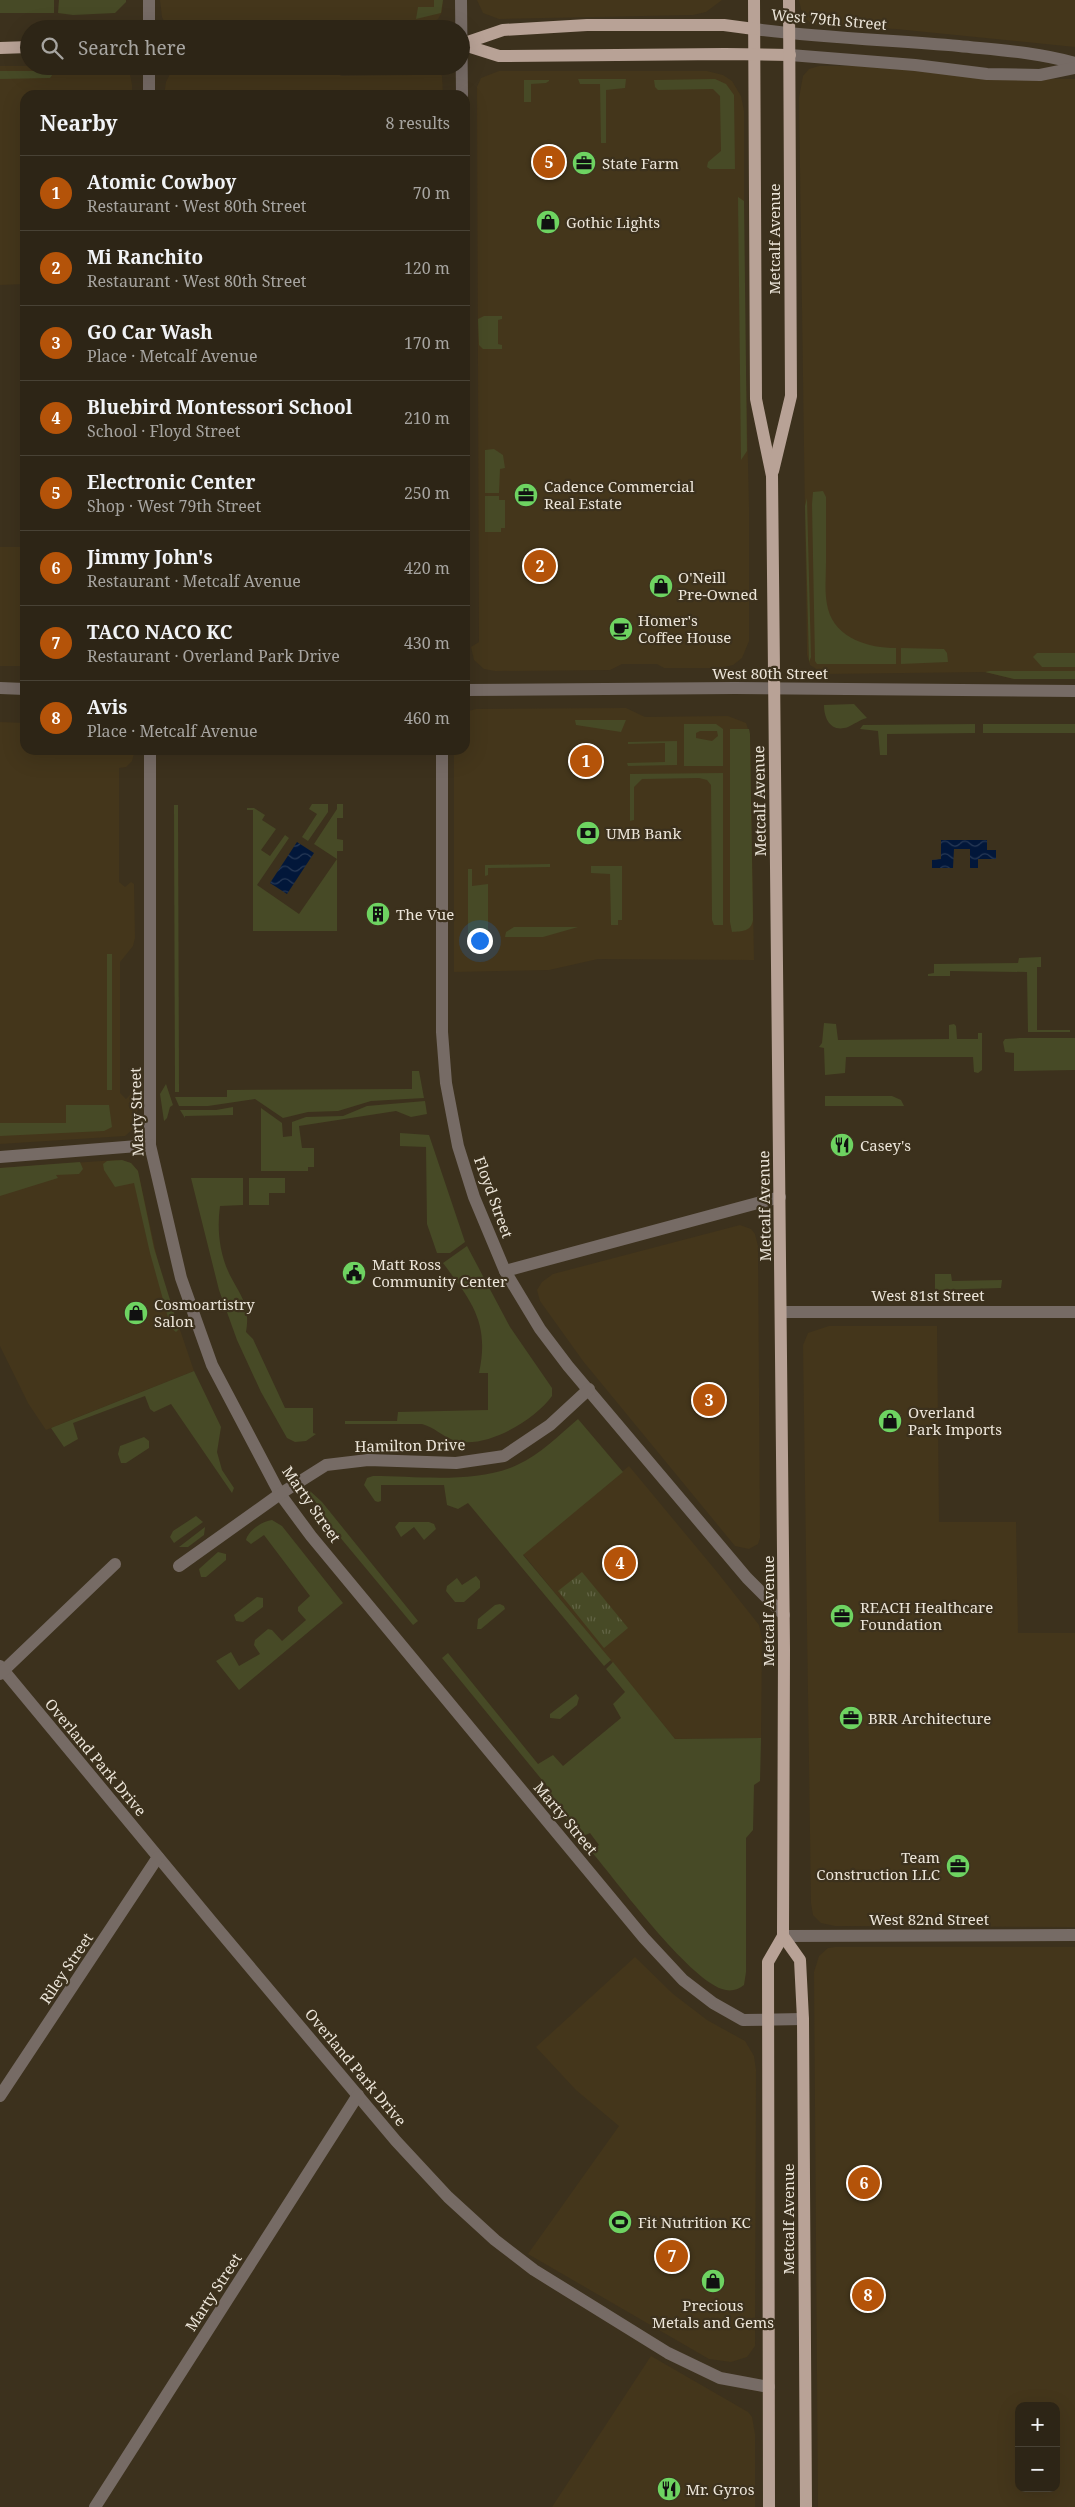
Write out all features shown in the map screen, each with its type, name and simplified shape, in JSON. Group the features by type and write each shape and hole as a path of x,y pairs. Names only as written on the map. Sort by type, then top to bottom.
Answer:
{"main road":[{"name":"Metcalf Avenue","path":"754,0 756,399 772,476 784,1615 783,1936 768,1962 769,2507"},
{"name":"Metcalf Avenue","path":"772,476 791,396 789,0"},
{"name":"West 79th Street","path":"470,41 503,30 579,26 724,24 754,29"},
{"path":"0,48 20,47"},
{"path":"470,47 499,56 790,55"},
{"name":"Metcalf Avenue","path":"783,1936 800,1960 803,2019 806,2507"}],"street":[{"path":"149,0 149,20"},
{"path":"461,0 461,20"},
{"name":"West 79th Street","path":"754,29 789,34 1040,53 1075,63"},
{"path":"790,55 915,65 987,74 1040,75 1075,68"},
{"path":"149,75 149,90"},
{"path":"462,75 462,90"},
{"path":"0,688 20,689"},
{"name":"West 80th Street","path":"470,690 1075,691"},
{"name":"Marty Street","path":"150,755 150,1145 181,1278 195,1322 212,1365 280,1494 311,1536 644,1938 683,1980 713,2003 743,2020 768,2018 803,2019"},
{"name":"Floyd Street","path":"442,755 441,994 446,1083 458,1146 474,1197 505,1271 540,1329 568,1366 747,1578 784,1615"},
{"path":"0,1157 150,1145"},
{"path":"505,1271 780,1197"},
{"name":"West 81st Street","path":"781,1312 1075,1312"},
{"name":"Hamilton Drive","path":"179,1566 280,1494 326,1465 368,1460 456,1463 504,1456 550,1425 589,1389"},
{"path":"1,1670 115,1564"},
{"name":"Overland Park Drive","path":"1,1670 358,2095 448,2197 495,2240 534,2270 668,2354 720,2378 769,2387"},
{"name":"Riley Street","path":"0,2096 158,1857"},
{"name":"West 82nd Street","path":"783,1936 1075,1935"},
{"name":"Marty Street","path":"95,2507 358,2095"}],"shaded area":[{"path":"160,0 443,0 442,12 437,20 164,20"},
{"path":"477,0 722,0 706,12 693,15 499,19 483,13"},
{"path":"799,0 1075,0 1075,47 896,29 822,26 812,24 806,19"},
{"path":"0,66 20,66 20,75 130,75 132,90 20,90 20,284 0,285"},
{"path":"819,66 861,66 1001,79 1075,79 1075,679 1014,679 985,672 824,674 810,665 807,655 799,98 803,76 809,69"},
{"path":"499,71 707,71 723,75 732,81 741,96 744,111 744,287 749,507 749,641 742,658 733,665 721,668 664,668 657,664 622,664 610,670 495,671 484,669 474,660 471,647 479,642 477,87 481,78"},
{"path":"170,75 441,75 443,90 165,90"},
{"path":"0,547 20,547 20,666 0,666"},
{"path":"626,708 645,717 728,716 746,723 750,735 754,960 598,959 549,970 454,972 454,755 470,755 470,711 476,709"},
{"path":"0,722 20,723 20,755 134,755 132,761 126,767 119,768 119,882 125,887 131,882 134,884 135,938 133,946 120,962 120,1093 126,1099 132,1093 135,1093 138,1117 134,1128 125,1136 0,1144"},
{"path":"116,1160 131,1163 138,1171 160,1271 194,1371 46,1430 28,1403 0,1346 0,1168"},
{"path":"740,1225 751,1229 755,1234 758,1246 760,1538 758,1544 749,1549 735,1546 583,1361 540,1301 537,1290 542,1282 553,1274"},
{"path":"829,1326 937,1326 939,1522 1016,1522 1018,1633 1075,1633 1075,1927 835,1926 821,1923 813,1915 811,1903 803,1345 808,1333"},
{"path":"629,1466 759,1625 762,1638 761,1738 675,1739 523,1554"},
{"path":"835,1947 1075,1947 1075,2507 818,2507 814,1972 819,1956 828,1948"},
{"path":"635,1957 673,1994 707,2020 745,2041 754,2056 756,2070 755,2346 747,2357 731,2362 709,2359 528,2254 619,2126 576,2090 536,2047"},
{"path":"651,2356 748,2412 752,2417 755,2434 755,2507 552,2507"}],"green space":[{"path":"0,0 54,0 54,13 0,13"},
{"path":"59,0 126,0 126,2 115,13 73,15 58,13"},
{"path":"434,0 443,0 441,13 416,19 418,7 434,7"},
{"path":"0,71 20,71 20,75 52,75 50,78 0,79"},
{"path":"578,79 626,79 625,88 606,90 606,143 601,143 600,84 580,84"},
{"path":"715,79 726,84 734,95 735,169 710,169 707,167 708,162 721,151 720,96 713,89 658,90 655,87 654,80"},
{"path":"524,80 549,81 531,84 531,102 524,102"},
{"path":"738,197 744,201 747,451 741,460"},
{"path":"484,316 502,316 502,319 498,320 498,344 502,345 502,349 483,349 479,345 478,319"},
{"path":"494,449 503,455 505,468 500,469 499,493 485,493 485,450"},
{"path":"823,491 826,497 826,598 832,619 838,628 855,640 875,646 896,648 896,664 817,664 815,661 812,504 813,492"},
{"path":"485,496 499,496 499,500 505,500 505,528 501,528 501,532 485,532"},
{"path":"807,498 811,657 809,662 805,506"},
{"path":"901,648 944,649 947,653 948,662 901,664"},
{"path":"1037,653 1075,653 1075,667 1042,667 1033,657"},
{"path":"1075,671 1075,679 1014,679 985,672"},
{"path":"854,704 867,718 842,728 833,726 827,720 824,705"},
{"path":"575,720 626,720 621,732 576,725"},
{"path":"684,724 716,724 723,729 723,766 684,766","holes":["700,731 717,731 718,736 712,741 696,738 696,733"]},
{"path":"975,724 975,733 887,734 887,755 880,755 878,731 860,729 863,725"},
{"path":"983,724 1075,724 1075,733 983,733"},
{"path":"730,729 749,729 750,734 753,920 748,929 732,932 730,922"},
{"path":"677,741 677,765 628,766 627,763 665,762 665,743 628,744 628,742"},
{"path":"723,773 723,925 714,925 712,920 711,785 707,780 699,778 642,779 634,787 634,820 630,821 630,774"},
{"path":"312,804 328,804 328,812 308,841 302,837 317,814 309,809"},
{"path":"337,804 343,804 343,818 337,818 337,839 343,840 343,851 337,851 337,859 314,844 337,809"},
{"path":"174,805 178,805 179,1092 175,1092"},
{"path":"247,808 254,808 265,815 262,820 276,829 261,850 270,856 285,835 289,838 257,885 299,914 337,859 337,931 253,931 253,810 247,810"},
{"path":"550,864 550,867 488,868 488,875 485,876 485,865"},
{"path":"591,866 622,866 622,920 618,920 618,925 611,925 610,874 591,873"},
{"path":"468,869 472,869 472,886 488,884 488,938 468,938"},
{"path":"514,927 578,927 543,937 505,937 506,932"},
{"path":"107,954 112,954 112,1090 107,1090"},
{"path":"1041,957 1041,967 1037,967 1037,1030 1070,1030 1070,1032 1028,1032 1027,972 950,971 950,976 928,976 928,974 934,973 934,964 1018,963 1019,958"},
{"path":"824,1023 836,1024 838,1040 949,1039 949,1025 954,1024 956,1026 957,1039 978,1039 978,1033 982,1033 982,1070 978,1073 974,1072 973,1057 846,1057 845,1073 825,1075 824,1048 819,1047 822,1043"},
{"path":"1075,1038 1075,1070 1014,1071 1014,1053 1005,1052 1003,1042 1005,1039"},
{"path":"412,1071 419,1071 424,1098 371,1101 338,1111 308,1112 283,1118 255,1099 208,1106 179,1106 175,1097 227,1097 227,1090 412,1089"},
{"path":"166,1084 173,1105 170,1107 167,1118 164,1121 160,1094"},
{"path":"825,1096 892,1096 901,1100 904,1106 825,1106"},
{"path":"425,1101 427,1114 411,1117 396,1111 299,1126 302,1148 314,1148 314,1167 308,1167 308,1171 261,1171 261,1108 282,1123 283,1137 292,1136 292,1122 306,1117 343,1116 367,1106"},
{"path":"66,1105 109,1105 112,1127 104,1131 0,1136 0,1123 66,1123"},
{"path":"233,1107 233,1115 185,1116 185,1118 180,1110 216,1110"},
{"path":"400,1133 429,1135 465,1242 450,1253 437,1253 427,1224 426,1147 400,1146"},
{"path":"122,1160 131,1163 138,1171 154,1248 179,1329 176,1332 171,1328 150,1253 134,1183 115,1187 104,1170 103,1164 107,1161"},
{"path":"80,1162 83,1169 79,1174 56,1175 58,1178 0,1196 0,1168"},
{"path":"191,1178 243,1178 243,1205 220,1206 219,1231 221,1247 228,1271 245,1306 247,1314 246,1332 253,1339 285,1408 313,1408 313,1433 316,1434 306,1441 295,1442 287,1438 261,1392 237,1340 219,1290"},
{"path":"249,1178 285,1178 285,1193 269,1193 269,1205 249,1205"},
{"path":"467,1246 510,1327 552,1388 552,1396 534,1415 508,1431 479,1441 465,1442 453,1440 422,1424 345,1424 345,1421 397,1421 398,1412 488,1410 488,1373 479,1373 482,1355 480,1326 470,1301 443,1263"},
{"path":"935,1274 951,1274 952,1281 1002,1280 1001,1288 935,1290"},
{"path":"194,1371 221,1427 217,1452 222,1470 234,1488 232,1493 171,1404 154,1412 150,1409 145,1396 73,1423 78,1439 64,1447 51,1428"},
{"path":"578,1419 623,1472 523,1555 611,1660 604,1666 468,1503 458,1509 447,1505 444,1485 381,1485 381,1501 378,1502 375,1501 364,1485 367,1478 373,1476 446,1478 483,1475 501,1471 534,1456"},
{"path":"144,1437 149,1441 149,1448 126,1463 121,1463 118,1454 120,1446"},
{"path":"310,1491 322,1502 418,1621 413,1625 329,1524 315,1501 307,1493"},
{"path":"196,1516 203,1522 174,1543 170,1537 173,1531"},
{"path":"272,1520 282,1526 343,1603 239,1690 216,1661 231,1652 239,1666 260,1654 254,1645 255,1640 268,1629 272,1630 282,1641 306,1620 298,1611 298,1607 310,1596 264,1535 251,1544 246,1540 256,1527"},
{"path":"399,1522 429,1522 434,1524 436,1529 424,1540 414,1527 401,1537 395,1527"},
{"path":"205,1527 204,1535 188,1547 179,1547"},
{"path":"218,1552 226,1554 226,1560 206,1577 201,1577 199,1569"},
{"path":"582,1572 628,1628 604,1648 558,1591"},
{"path":"476,1576 480,1581 480,1588 464,1602 455,1602 446,1591 447,1586 457,1578 462,1585"},
{"path":"257,1597 263,1598 263,1607 243,1622 236,1621 234,1615"},
{"path":"500,1604 505,1609 481,1629 477,1629 478,1619 495,1605"},
{"path":"448,1653 538,1764 553,1755 563,1766 621,1718 613,1704 625,1692 606,1669 613,1662 675,1739 761,1738 760,1781 754,1785 753,1830 746,1838 746,1972 744,1985 737,1989 728,1990 707,1981 654,1928 591,1851 599,1845 590,1833 581,1837 542,1791 547,1786 442,1658"},
{"path":"576,1694 579,1698 577,1705 560,1719 550,1718 550,1714"}],"water":[{"path":"941,840 987,840 987,850 996,850 996,859 978,859 978,868 970,868 970,849 954,849 953,868 932,868 932,860 941,859"},
{"path":"297,842 314,853 287,894 270,883"}],"place":[{"name":"Electronic Center","path":"549,162"},
{"name":"State Farm","path":"584,163"},
{"name":"Gothic Lights","path":"548,222"},
{"name":"Cadence Commercial Real Estate","path":"526,495"},
{"name":"Mi Ranchito","path":"540,566"},
{"name":"O'Neill Pre-Owned","path":"661,586"},
{"name":"Homer's Coffee House","path":"621,629"},
{"name":"Atomic Cowboy","path":"586,761"},
{"name":"UMB Bank","path":"588,833"},
{"name":"The Vue","path":"378,914"},
{"name":"Casey's","path":"842,1145"},
{"name":"Matt Ross Community Center","path":"354,1273"},
{"name":"Cosmoartistry Salon","path":"136,1313"},
{"name":"GO Car Wash","path":"709,1400"},
{"name":"Overland Park Imports","path":"890,1421"},
{"name":"Bluebird Montessori School","path":"620,1563"},
{"name":"REACH Healthcare Foundation","path":"842,1616"},
{"name":"BRR Architecture","path":"851,1718"},
{"name":"Team Construction LLC","path":"958,1866"},
{"name":"Jimmy John's","path":"864,2183"},
{"name":"Fit Nutrition KC","path":"620,2222"},
{"name":"TACO NACO KC","path":"672,2256"},
{"name":"Precious Metals and Gems","path":"713,2281"},
{"name":"Avis","path":"868,2295"},
{"name":"Mr. Gyros","path":"669,2489"}]}
